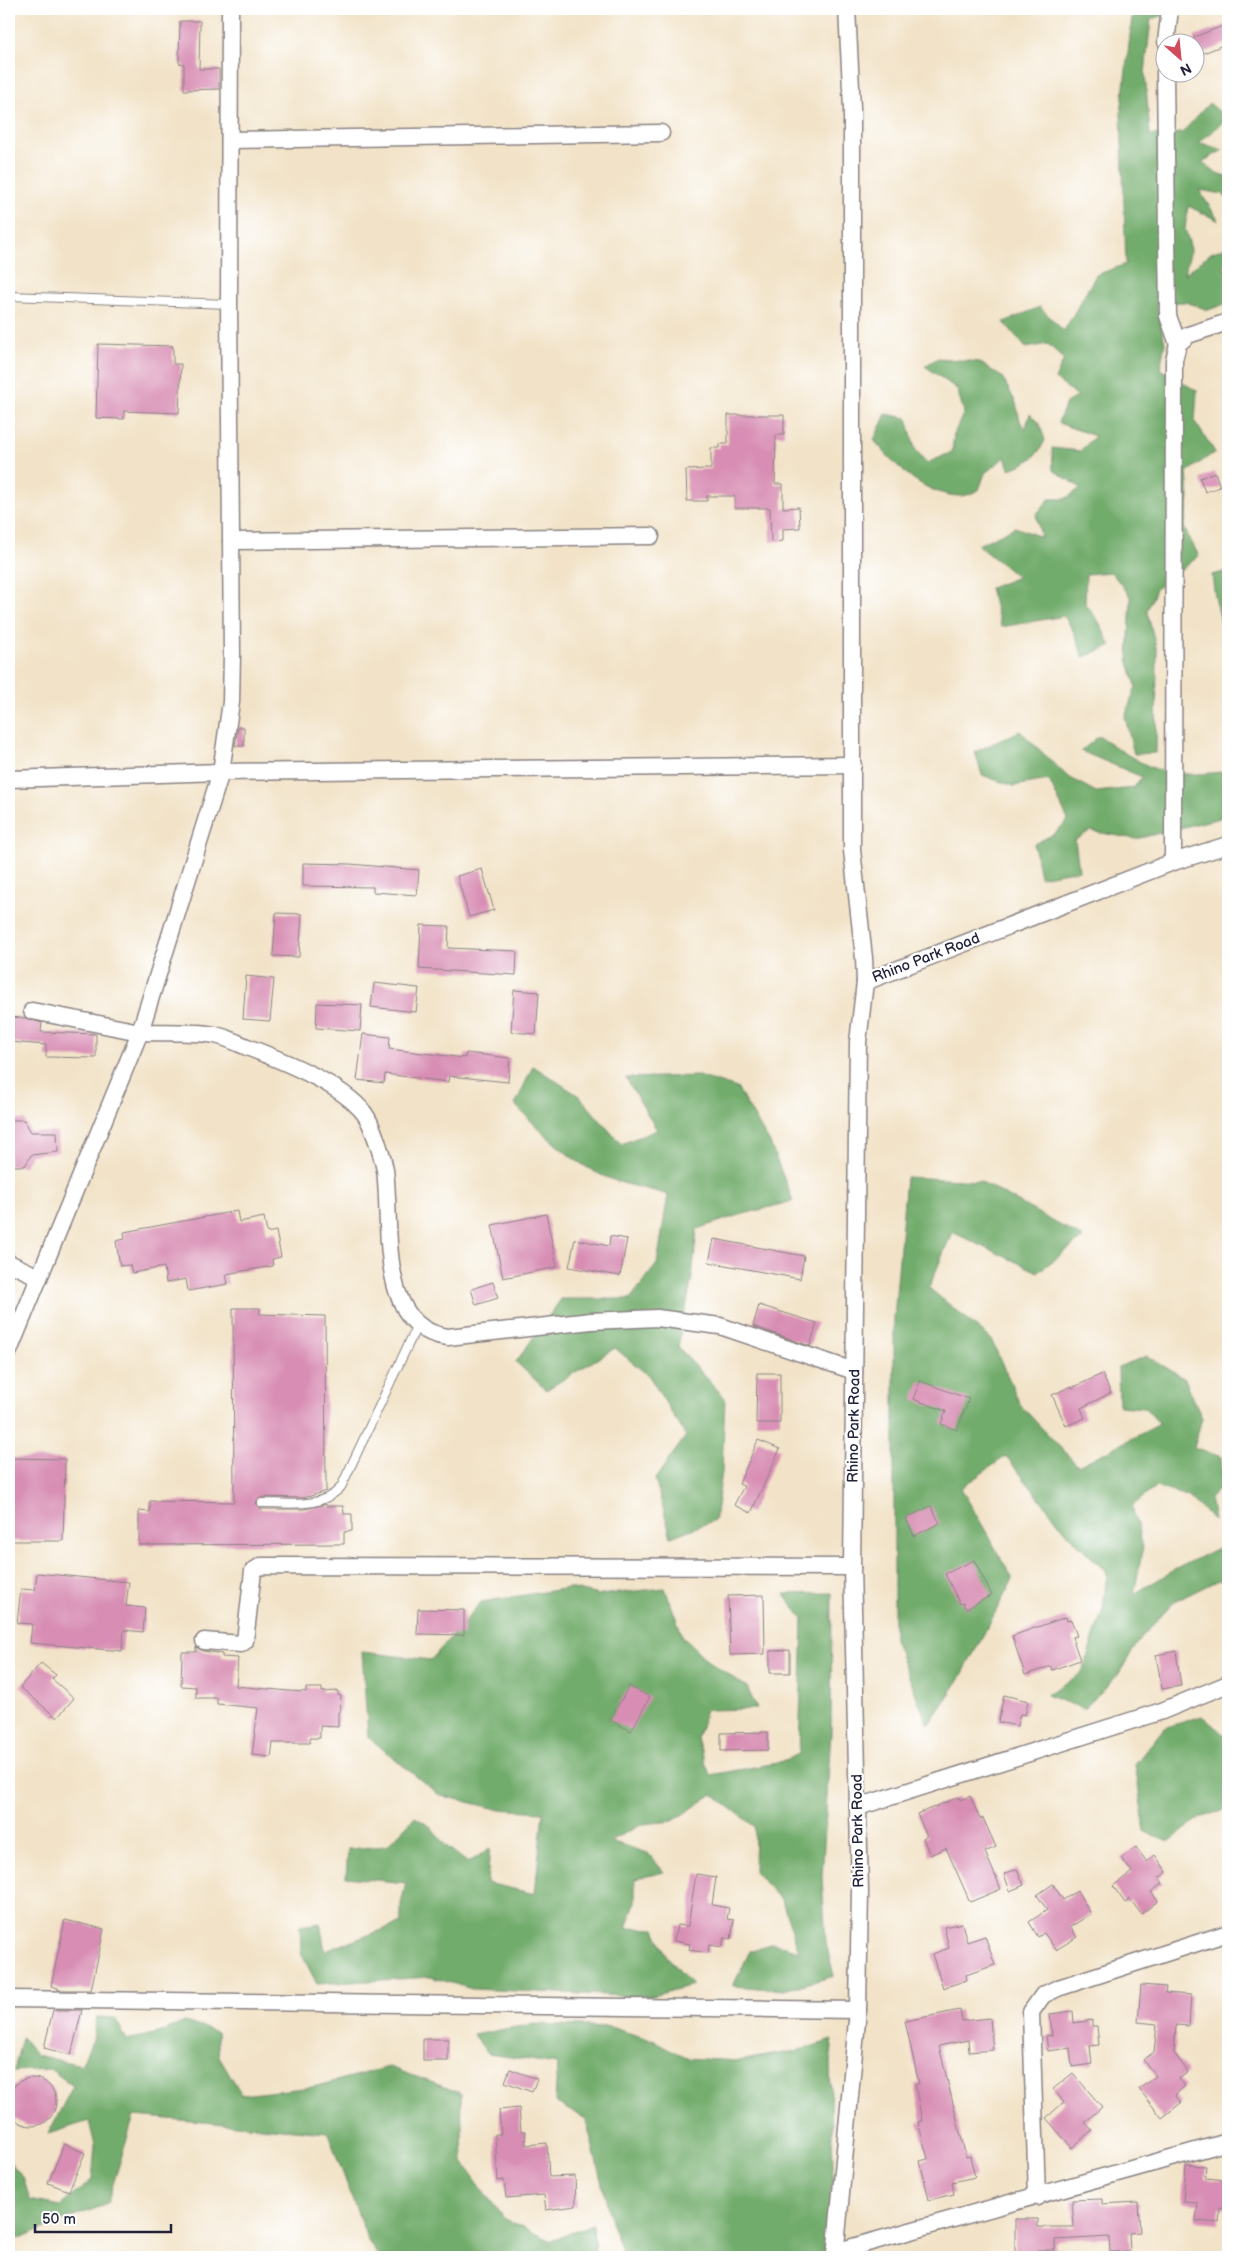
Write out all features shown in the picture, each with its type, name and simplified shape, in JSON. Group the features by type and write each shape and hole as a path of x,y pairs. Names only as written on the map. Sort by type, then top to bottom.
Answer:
{"street":[{"path":"9,1351 140,1032 220,772 231,702 230,9"},
{"path":"847,9 852,118 852,850 865,982"},
{"path":"1167,32 1170,9"},
{"path":"1164,82 1168,316 1178,344 1174,360 1173,862"},
{"path":"230,140 661,133"},
{"path":"1178,344 1188,335 1228,322"},
{"path":"231,541 651,536"},
{"path":"9,779 220,772 852,765"},
{"name":"Rhino Park Road","path":"835,2254 858,2010 858,1807 852,1566 858,1042 865,982 1173,862 1228,846"},
{"path":"32,1011 140,1032 216,1035 300,1068 348,1097 365,1113 384,1169 389,1242 396,1291 417,1326 434,1336 448,1337 591,1321 657,1318 720,1326 854,1371"},
{"path":"9,1264 39,1277"},
{"path":"204,1641 241,1644 245,1641 253,1571 261,1566 852,1566"},
{"path":"858,1807 1162,1711 1228,1684"},
{"path":"1037,2197 1031,2012 1043,1995 1058,1988 1228,1933"},
{"path":"9,1999 858,2010"},
{"path":"835,2254 1228,2142"}],"lane":[{"path":"9,296 229,304"},
{"path":"262,1503 317,1502 334,1495 340,1487 417,1326"}],"green space":[{"path":"1133,9 1186,9 1151,19 1145,73 1150,135 1182,133 1209,103 1227,118 1198,142 1223,150 1202,162 1217,174 1228,178 1228,200 1223,194 1199,190 1219,221 1188,206 1185,229 1191,249 1184,275 1211,253 1228,246 1228,262 1223,270 1228,269 1228,303 1208,310 1186,302 1156,303 1165,343 1160,369 1197,391 1195,422 1215,452 1187,472 1189,498 1184,528 1199,556 1156,589 1147,611 1157,651 1156,753 1134,754 1125,717 1136,686 1128,659 1131,597 1111,572 1086,574 1085,603 1099,622 1111,646 1083,657 1074,632 1064,616 1001,627 990,588 1018,577 978,545 1015,527 1041,537 1036,515 1049,499 1065,499 1081,488 1053,470 1052,448 1080,451 1095,436 1058,423 1066,403 1078,396 1055,379 1064,359 1048,344 1026,348 1004,322 1040,307 1064,331 1096,275 1126,264 1121,113"},
{"path":"938,358 979,362 1002,377 1016,403 1020,421 1025,429 1030,414 1039,423 1045,440 1039,451 1021,465 1009,469 1005,457 985,473 979,490 963,496 948,495 923,485 891,460 874,440 886,414 907,418 915,449 927,463 952,452 954,434 964,412 957,389 925,366"},
{"path":"1228,571 1228,628 1224,635 1212,575"},
{"path":"1020,731 1067,776 1096,792 1133,788 1142,777 1081,751 1099,736 1126,754 1165,772 1192,774 1228,771 1228,816 1136,839 1090,831 1075,840 1079,870 1040,877 1034,844 1054,834 1068,820 1049,780 1013,786 982,775 975,752"},
{"path":"533,1066 579,1096 621,1144 657,1130 626,1078 698,1076 737,1088 770,1143 793,1201 736,1216 697,1229 692,1278 678,1347 725,1398 722,1472 715,1520 671,1537 655,1479 686,1436 649,1376 615,1348 546,1390 516,1362 561,1299 630,1299 657,1264 668,1195 622,1183 601,1175 574,1159 538,1128 515,1105"},
{"path":"906,1177 980,1181 1083,1238 1038,1272 952,1232 929,1288 991,1339 1021,1406 1078,1466 1160,1424 1145,1408 1119,1406 1118,1367 1147,1356 1185,1379 1202,1418 1194,1447 1221,1457 1223,1484 1210,1498 1214,1520 1187,1496 1156,1487 1132,1506 1143,1547 1134,1594 1176,1569 1228,1543 1228,1575 1174,1602 1140,1639 1118,1675 1084,1709 1046,1695 1082,1673 1103,1609 1107,1573 1067,1533 1006,1456 961,1488 1013,1579 961,1677 928,1725 894,1639 894,1318"},
{"path":"569,1588 599,1595 665,1588 683,1637 709,1662 747,1687 757,1709 706,1710 697,1739 710,1775 777,1763 799,1754 803,1619 784,1594 832,1593 831,1732 822,1877 826,1943 834,1976 784,1990 733,1986 750,1951 772,1943 799,1951 782,1901 754,1871 755,1827 713,1794 673,1821 643,1824 610,1841 648,1853 664,1872 635,1879 635,1903 626,1928 655,1929 666,1955 692,1985 649,1997 472,1989 431,1977 317,1984 301,1953 300,1926 320,1923 325,1951 401,1923 401,1904 406,1883 346,1877 348,1849 387,1846 415,1817 431,1827 445,1845 468,1863 490,1848 487,1883 535,1894 543,1812 497,1809 439,1795 368,1737 362,1652 431,1660 481,1602"},
{"path":"1202,1716 1228,1738 1228,1808 1200,1818 1170,1841 1145,1832 1135,1764 1164,1728"},
{"path":"97,2017 115,2018 127,2040 158,2033 185,2022 217,2032 219,2056 242,2095 313,2087 389,2067 461,2093 463,2162 503,2218 552,2241 593,2224 595,2257 379,2257 368,2241 328,2133 134,2116 107,2204 9,2242 9,2161 23,2177 30,2200 60,2206 92,2180 95,2146 89,2121 48,2134 73,2086 50,2069 14,2071 22,2037 36,2055 81,2065 93,2040"},
{"path":"532,2024 610,2027 655,2041 686,2058 738,2061 796,2051 833,2040 830,2063 833,2166 826,2257 624,2257 611,2221 586,2119 555,2102 557,2064 489,2054 473,2035"}],"building":[{"path":"180,21 200,21 199,69 219,69 219,89 184,90 184,64 179,63"},
{"path":"1228,24 1228,43 1204,53 1204,33"},
{"path":"98,344 173,346 173,364 181,364 179,413 124,411 124,419 96,418"},
{"path":"728,415 784,415 784,435 776,435 775,484 783,484 783,508 799,507 800,528 783,529 783,541 771,542 770,508 735,508 735,496 707,496 707,501 687,501 686,470 711,469 711,448 719,448 720,444 728,444"},
{"path":"1215,472 1220,487 1205,492 1200,478"},
{"path":"238,727 244,727 244,746 235,746"},
{"path":"303,863 350,864 419,870 417,895 373,892 373,887 303,886"},
{"path":"482,869 494,910 469,917 457,876"},
{"path":"276,913 302,914 299,957 273,956"},
{"path":"421,925 449,926 448,948 517,951 516,975 419,969"},
{"path":"246,976 274,979 270,1021 243,1019"},
{"path":"374,983 419,988 416,1012 371,1007"},
{"path":"514,990 539,992 536,1034 511,1032"},
{"path":"317,1003 362,1005 360,1031 316,1028"},
{"path":"9,1017 25,1018 42,1023 41,1032 96,1034 96,1058 46,1057 46,1045 9,1042"},
{"path":"363,1034 390,1037 389,1049 465,1058 466,1053 510,1058 508,1082 449,1076 448,1082 385,1074 384,1083 357,1080"},
{"path":"9,1120 24,1120 31,1132 57,1132 58,1152 31,1155 25,1166 9,1166"},
{"path":"237,1211 239,1222 264,1217 267,1233 276,1231 281,1257 272,1259 273,1266 226,1274 228,1284 188,1291 186,1279 166,1283 164,1267 132,1273 130,1265 120,1266 116,1241 125,1239 124,1232"},
{"path":"546,1214 557,1267 503,1278 492,1225"},
{"path":"610,1236 627,1239 620,1276 569,1267 575,1239 609,1246"},
{"path":"714,1239 804,1256 800,1279 709,1262"},
{"path":"493,1282 498,1298 476,1305 471,1289"},
{"path":"759,1305 817,1323 810,1346 753,1326"},
{"path":"233,1308 260,1308 260,1314 325,1316 326,1491 304,1498 262,1497 256,1503 261,1509 305,1509 326,1504 326,1506 343,1506 344,1514 352,1514 352,1531 344,1532 344,1544 139,1545 139,1511 150,1512 150,1501 234,1502"},
{"path":"757,1373 780,1373 780,1423 756,1423"},
{"path":"1102,1374 1111,1393 1081,1408 1085,1418 1066,1426 1052,1395"},
{"path":"920,1381 969,1399 957,1430 941,1424 946,1411 913,1399"},
{"path":"758,1440 780,1449 751,1513 734,1505 744,1486 739,1484"},
{"path":"9,1458 65,1459 63,1541 9,1541"},
{"path":"931,1506 940,1523 914,1536 906,1518"},
{"path":"974,1560 992,1595 966,1609 963,1603 960,1604 945,1574"},
{"path":"37,1573 129,1582 126,1606 145,1608 143,1632 124,1630 122,1651 30,1643 32,1624 17,1623 21,1589 35,1590"},
{"path":"764,1595 765,1654 730,1655 728,1596"},
{"path":"418,1609 464,1610 464,1635 417,1634"},
{"path":"1066,1617 1067,1621 1071,1620 1077,1636 1072,1637 1080,1660 1052,1670 1051,1666 1025,1675 1012,1636"},
{"path":"196,1647 203,1651 222,1654 222,1657 238,1658 236,1686 306,1692 306,1688 322,1688 322,1692 338,1691 338,1695 341,1696 338,1727 320,1726 320,1738 310,1738 310,1743 273,1743 271,1757 252,1755 258,1708 217,1704 217,1698 196,1698 196,1687 181,1686 182,1652 196,1652"},
{"path":"790,1650 790,1673 770,1673 770,1651"},
{"path":"1176,1651 1181,1686 1162,1689 1156,1655"},
{"path":"41,1663 56,1675 52,1679 74,1698 57,1718 20,1687"},
{"path":"629,1686 650,1697 631,1731 610,1720"},
{"path":"1004,1695 1028,1701 1025,1715 1020,1714 1017,1726 998,1722"},
{"path":"768,1732 768,1750 721,1751 721,1733"},
{"path":"970,1796 980,1819 983,1818 996,1847 985,1852 1001,1889 970,1902 946,1848 930,1855 923,1838 927,1836 917,1814 959,1797 960,1800"},
{"path":"1136,1847 1147,1862 1155,1855 1167,1872 1159,1878 1163,1883 1151,1892 1158,1901 1141,1914 1130,1899 1125,1903 1113,1886 1132,1872 1121,1858"},
{"path":"1017,1869 1024,1885 1010,1891 1004,1874"},
{"path":"696,1874 716,1877 712,1905 729,1908 727,1919 734,1920 731,1939 724,1938 722,1947 709,1945 708,1953 689,1950 690,1944 674,1941 677,1925 688,1926"},
{"path":"1053,1884 1063,1900 1077,1891 1091,1914 1070,1927 1077,1937 1056,1950 1044,1933 1038,1937 1029,1922 1047,1910 1037,1895"},
{"path":"65,1920 104,1929 91,1990 58,1990 58,1988 51,1986"},
{"path":"962,1923 967,1942 985,1936 995,1965 966,1975 967,1980 943,1988 932,1954 949,1948 944,1927"},
{"path":"1141,1985 1166,1987 1165,1993 1191,1995 1189,2026 1176,2025 1174,2053 1188,2072 1179,2079 1185,2086 1175,2095 1181,2103 1162,2118 1139,2089 1156,2076 1143,2060 1154,2052 1157,2024 1138,2022"},
{"path":"53,2010 82,2010 71,2055 44,2048"},
{"path":"960,2010 962,2021 990,2018 993,2050 969,2052 968,2040 939,2046 966,2157 970,2156 975,2177 952,2182 954,2194 929,2200 920,2161 928,2159 918,2122 922,2121 915,2084 919,2084 905,2021"},
{"path":"1073,2011 1074,2023 1092,2020 1092,2026 1097,2026 1099,2045 1090,2046 1092,2064 1072,2067 1070,2048 1048,2051 1046,2036 1052,2035 1050,2014"},
{"path":"423,2039 448,2039 448,2061 423,2061"},
{"path":"510,2069 537,2079 532,2092 505,2082"},
{"path":"1073,2073 1102,2107 1085,2122 1092,2130 1072,2148 1046,2118 1064,2102 1053,2089"},
{"path":"32,2078 41,2080 49,2085 54,2093 56,2102 54,2111 49,2119 41,2124 32,2126 23,2124 15,2119 10,2111 8,2102 10,2093 15,2085 23,2080"},
{"path":"519,2108 521,2131 525,2131 526,2145 547,2143 549,2177 575,2176 576,2206 546,2210 544,2195 506,2198 504,2180 498,2181 495,2134 501,2134 499,2110"},
{"path":"64,2144 85,2153 69,2191 48,2183"},
{"path":"1186,2165 1206,2166 1205,2178 1228,2180 1228,2209 1220,2208 1219,2223 1196,2221 1198,2203 1183,2202"},
{"path":"1102,2199 1102,2204 1138,2202 1140,2232 1129,2233 1130,2251 1110,2252 1109,2237 1055,2240 1055,2250 1037,2250 1037,2257 1015,2257 1015,2219 1038,2219 1038,2227 1074,2227 1072,2200"}]}
